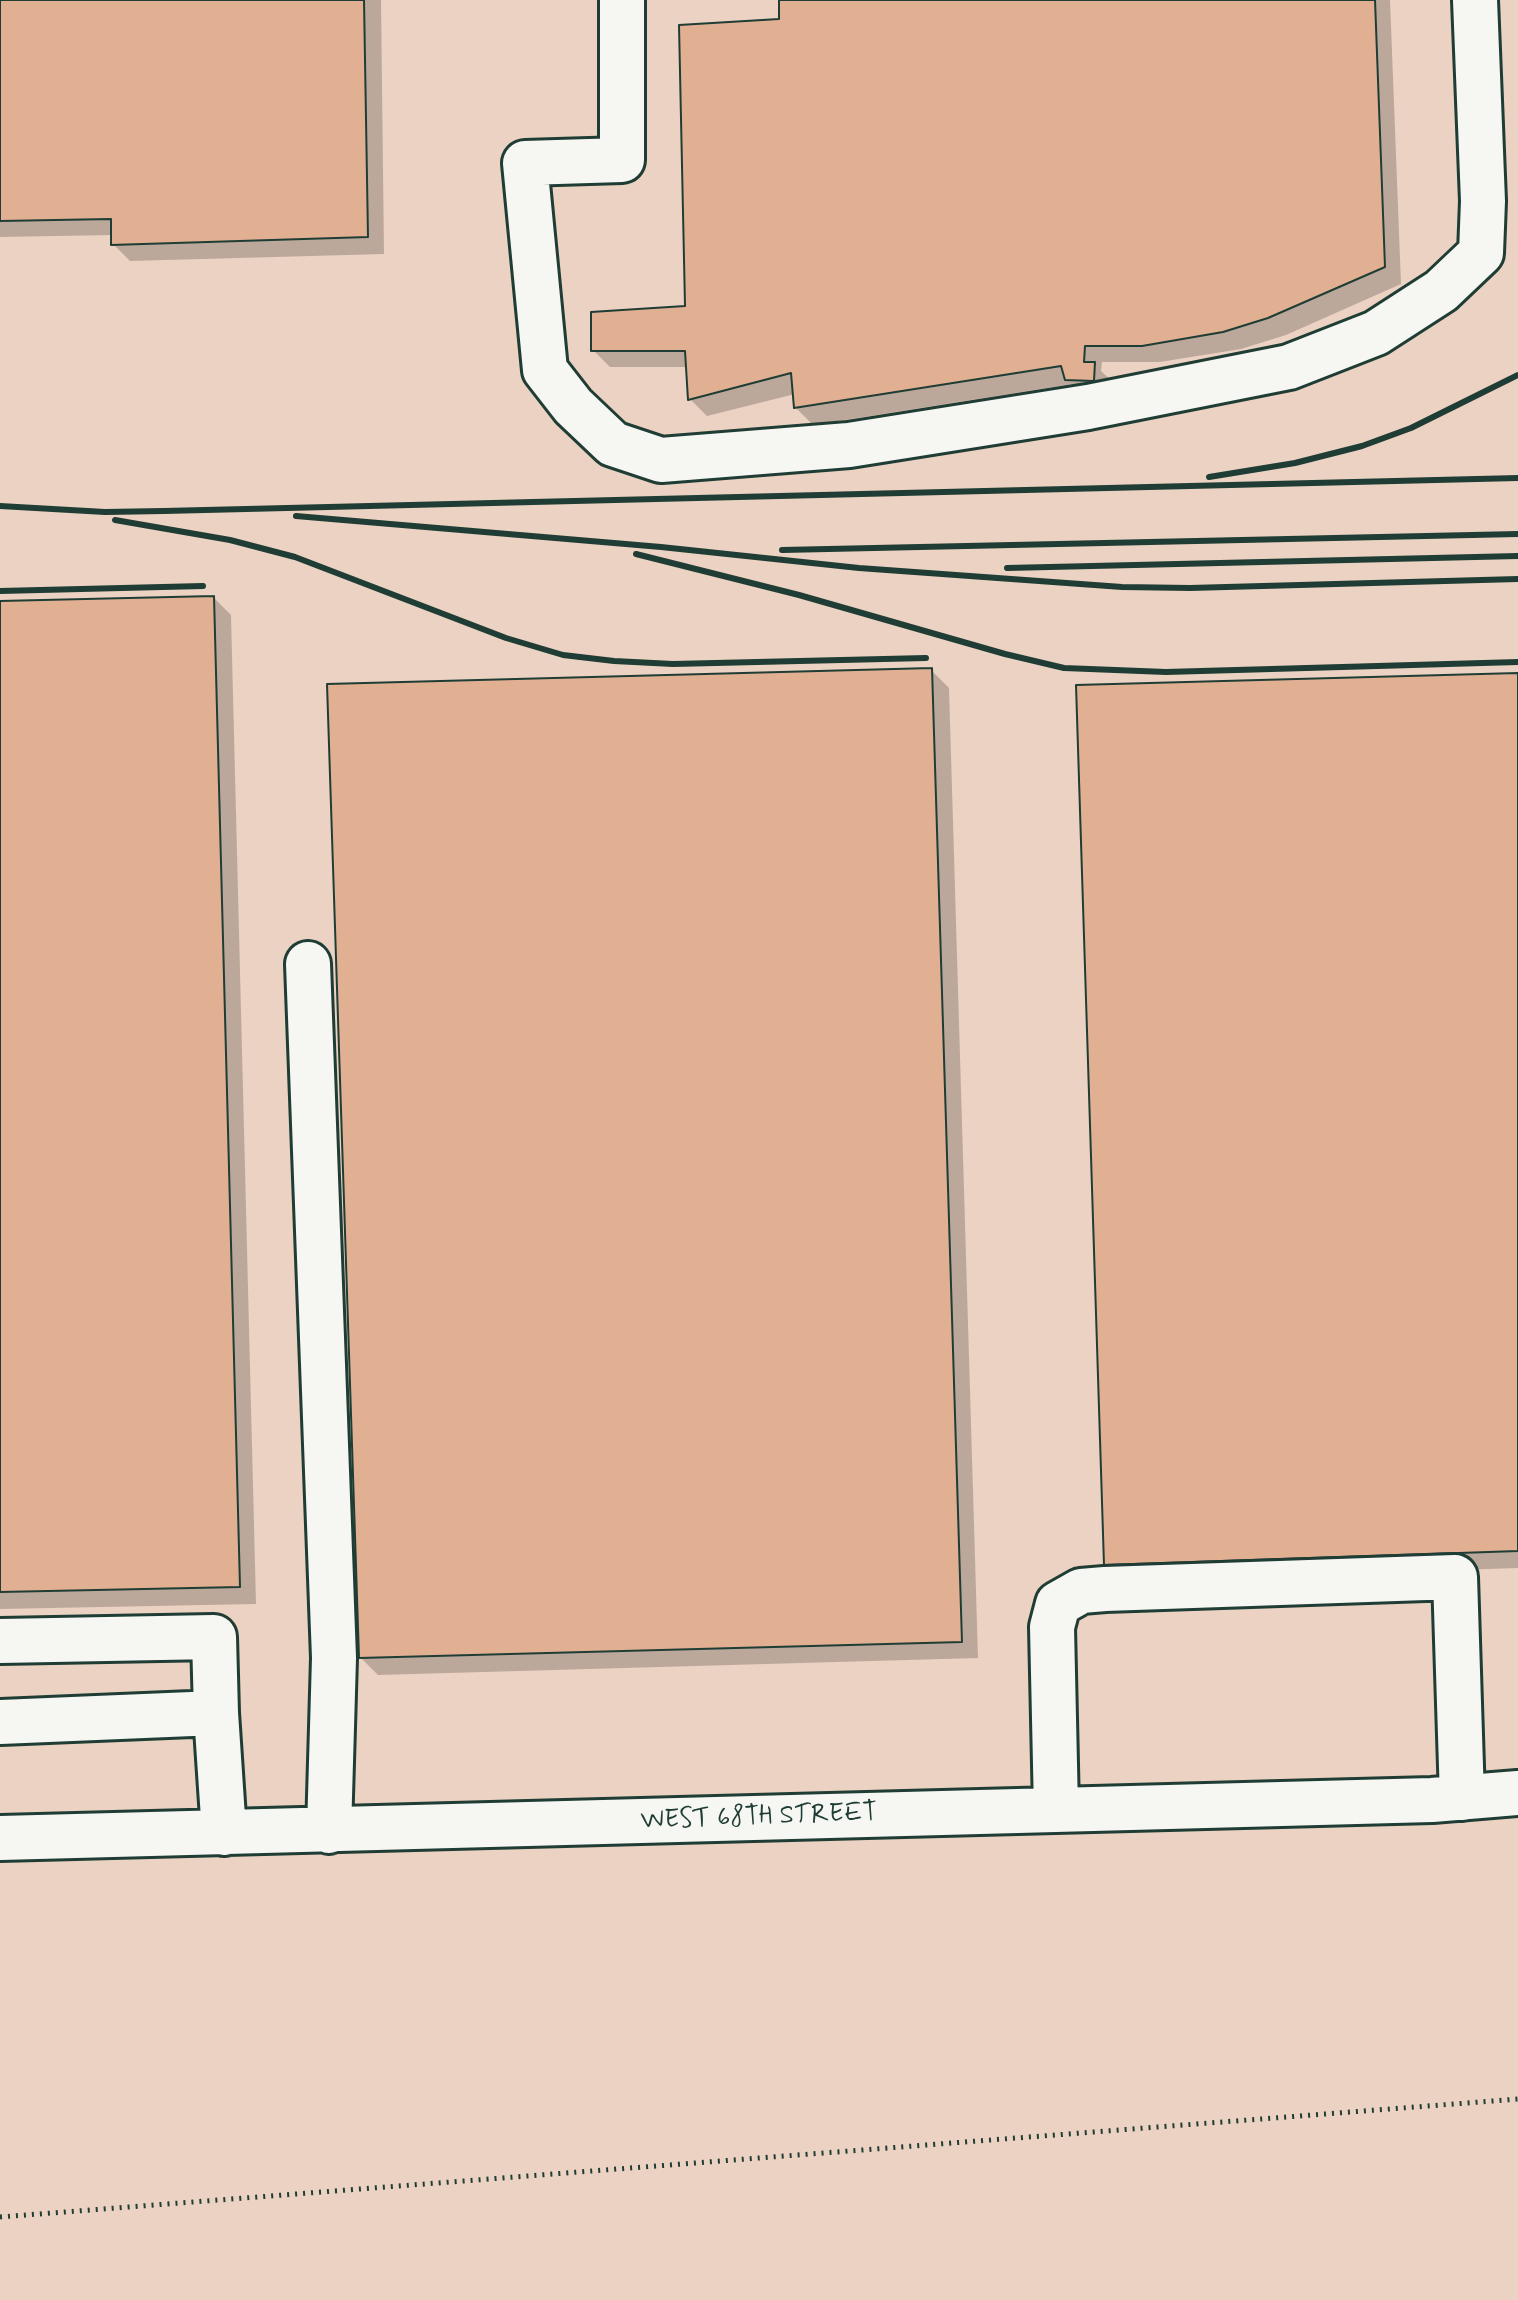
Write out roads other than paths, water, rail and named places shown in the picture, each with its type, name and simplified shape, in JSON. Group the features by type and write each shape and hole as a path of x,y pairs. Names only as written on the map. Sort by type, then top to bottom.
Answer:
{"street":[{"path":"622,0 622,160 525,163 545,370 573,406 613,444 661,460 849,445 1088,407 1289,367 1376,333 1441,291 1481,253 1483,201 1475,0"},
{"path":"308,964 334,1658 329,1831"},
{"path":"1056,1810 1052,1627 1058,1604 1081,1591 1105,1589 1455,1577 1462,1798"},
{"path":"0,1641 214,1637 224,1833"},
{"path":"0,1722 216,1713"},
{"name":"WEST 68TH STREET","path":"0,1838 1462,1798 1518,1793"}],"railway":[{"path":"1209,477 1295,463 1362,446 1411,428 1518,375"},
{"path":"0,506 105,512 164,511 1518,478"},
{"path":"296,516 661,547 859,568 1122,587 1518,579"},
{"path":"115,520 230,540 295,557 506,638 563,655 673,664 926,658"},
{"path":"782,550 1518,534"},
{"path":"636,554 1064,668 1166,672 1518,662"},
{"path":"1007,568 1518,556"},
{"path":"0,591 203,586"}]}
